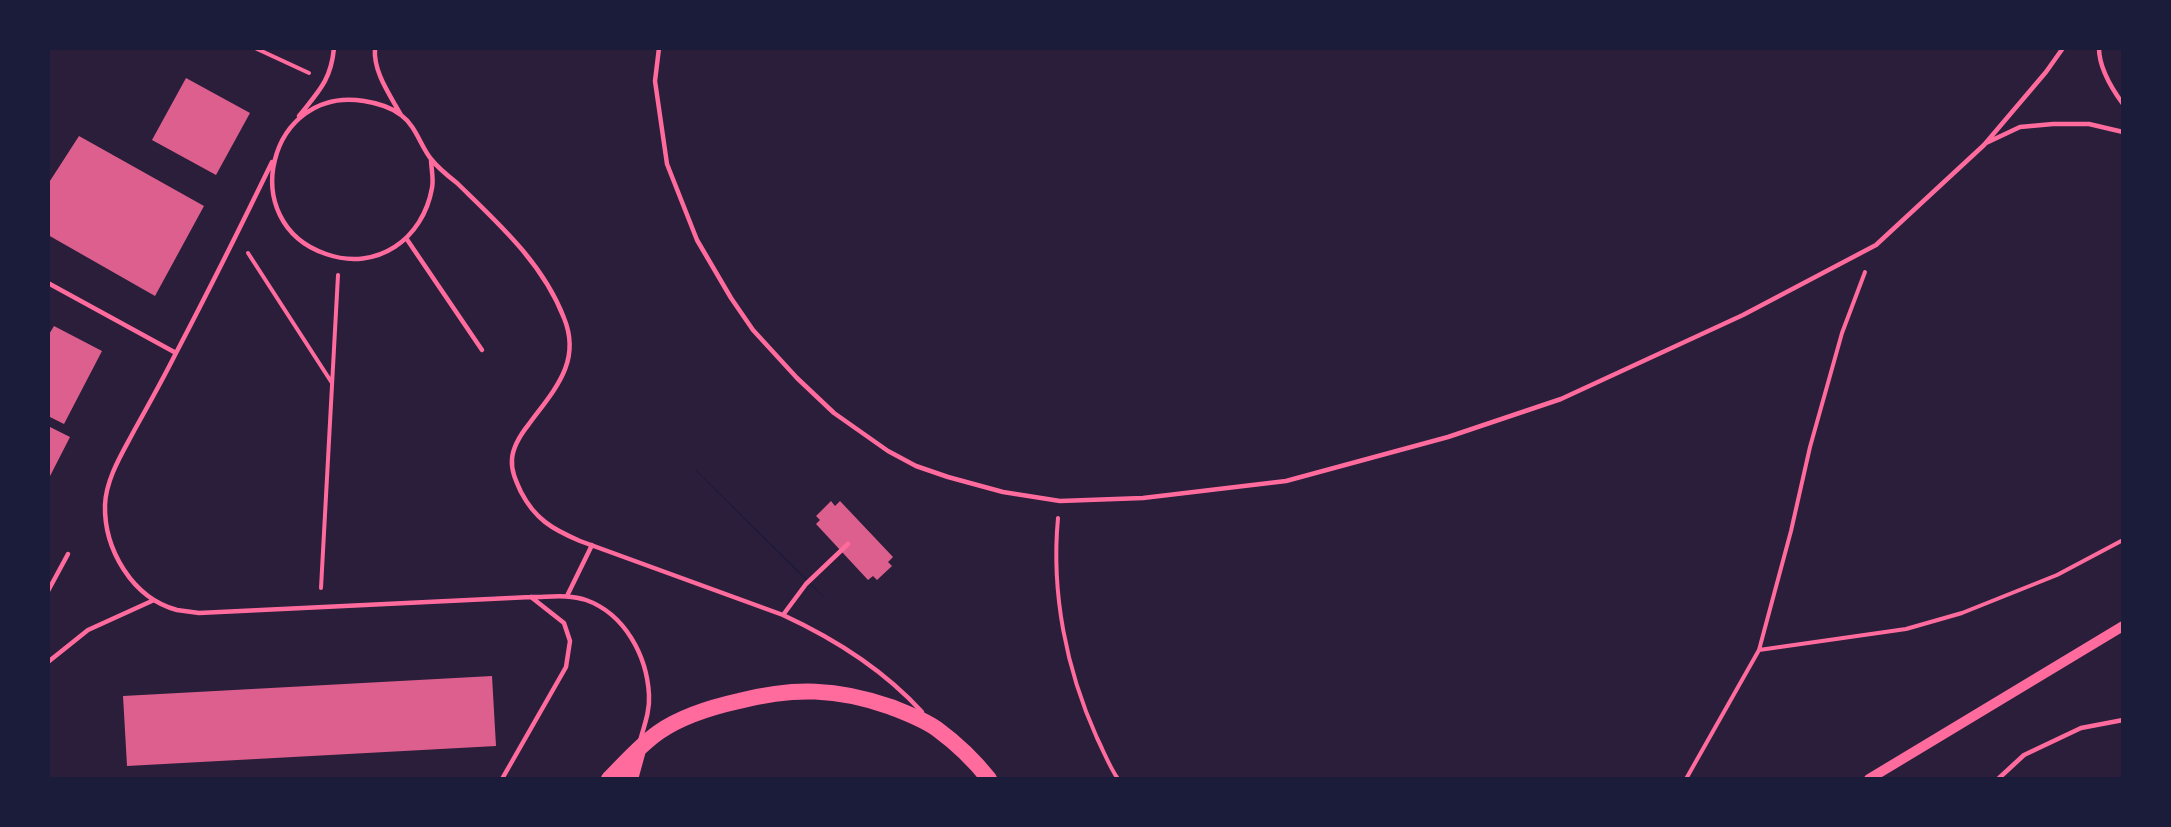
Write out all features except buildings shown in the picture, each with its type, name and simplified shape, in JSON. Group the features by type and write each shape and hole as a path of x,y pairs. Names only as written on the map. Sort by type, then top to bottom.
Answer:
{"highway":[{"path":"609,779 658,732 682,719 711,708 755,697 799,691 838,692 906,712 935,728 972,758 989,779"},
{"path":"630,779 638,749"}],"street":[{"path":"1869,779 2123,626"}],"lane":[{"path":"334,48 332,65 326,82 284,135 176,353 114,468 105,502 106,526 111,548 136,584 154,600 176,609 200,613 531,597 567,596 586,600 606,611 625,628 639,651 649,696 647,715 638,749"},
{"path":"273,160 272,186 278,212 293,234 314,250 339,259 366,258 391,250 412,233 426,211 433,185 430,159 419,135 401,115 382,79 374,56 375,48"},
{"path":"659,48 656,81 667,164 697,240 753,330 797,378 834,412 888,451 916,466 948,477 1003,492 1060,501 1143,498 1286,481 1448,437 1561,399 1743,315 1876,245 1984,144 2046,72 2063,48"},
{"path":"2099,48 2111,88 2123,104"},
{"path":"284,135 302,116 325,103 351,98 378,103 401,115"},
{"path":"1984,144 2020,127 2089,124 2123,132"},
{"path":"430,159 494,219 535,264 558,301 569,330 571,348 557,385 519,437 512,458 514,478 535,514 552,528 592,545 783,615 830,638 857,655 909,698 935,728"},
{"path":"406,238 482,350"},
{"path":"48,283 176,353"},
{"path":"783,615 806,585 848,544"},
{"path":"567,596 592,545"},
{"path":"48,591 68,554"},
{"path":"502,779 566,668 570,641 564,623 531,597"},
{"path":"48,662 88,630 154,600"},
{"path":"1998,779 2025,755 2081,728 2123,720"}],"path":[{"path":"255,48 326,82"},
{"path":"236,235 332,384"},
{"path":"1686,779 1759,650 1791,531 1810,447 1839,344 1876,245"},
{"path":"320,607 339,259"},
{"path":"1060,501 1056,572 1060,613 1068,652 1087,715 1118,779"},
{"path":"1759,650 1906,629 1962,613 2057,575 2123,540"}],"shaded area":[{"path":"48,48 2123,48 2123,779 48,779","holes":["696,470 812,584 827,601"]}]}
